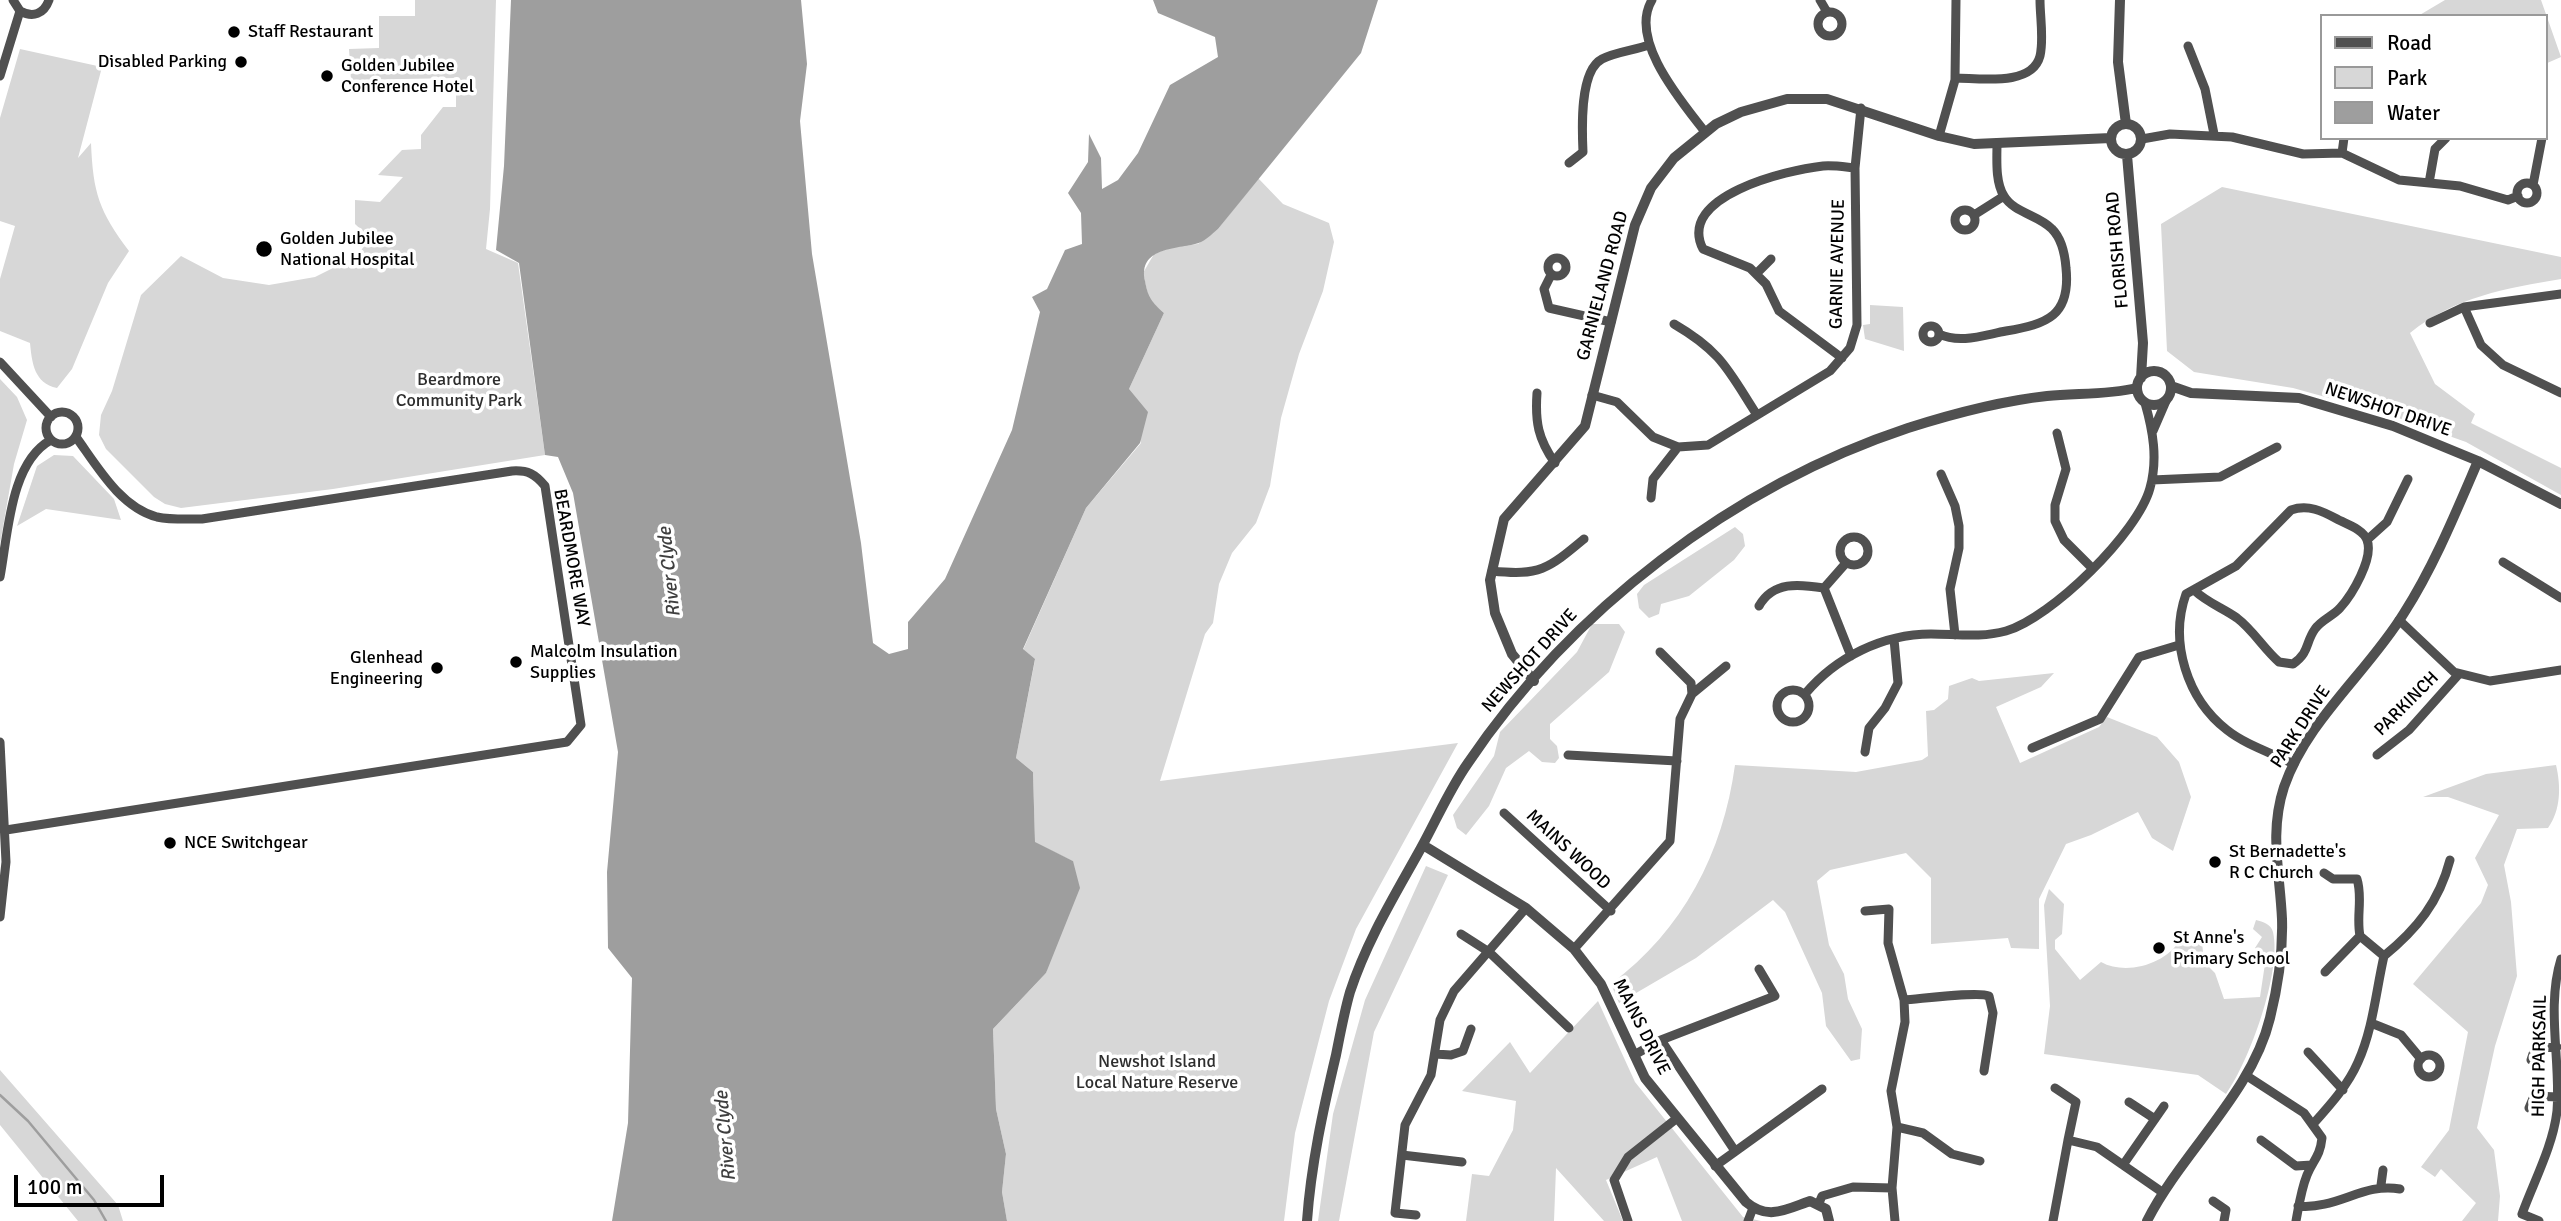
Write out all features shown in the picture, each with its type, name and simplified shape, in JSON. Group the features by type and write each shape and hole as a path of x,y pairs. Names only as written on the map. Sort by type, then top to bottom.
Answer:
{"street":[{"path":"13,0 20,11 38,14 49,0"},
{"path":"1652,0 1648,7 1649,45 1661,72 1705,132"},
{"path":"1820,0 1827,12"},
{"path":"1939,136 1955,78 1956,0"},
{"path":"1955,78 2013,77 2029,72 2040,57 2040,0"},
{"path":"2120,0 2118,62 2126,124"},
{"path":"0,76 20,11"},
{"path":"1569,163 1583,152 1582,115 1589,74 1601,59 1649,45"},
{"path":"2188,46 2205,89 2214,134"},
{"name":"GARNIELAND ROAD","path":"1534,681 1512,654 1495,612 1490,580 1504,519 1585,426 1635,225 1651,188 1674,158 1705,132 1741,112 1787,99 1827,99 1861,108 1939,136 1973,144 2111,138"},
{"name":"GARNIE AVENUE","path":"1678,447 1708,445 1830,371 1850,348 1857,325 1855,168 1861,108"},
{"path":"2126,124 2135,126 2142,139 2136,151 2127,155 2115,150 2111,138 2117,127 2126,124"},
{"path":"2142,139 2170,134 2214,134 2303,154 2342,153 2399,180 2460,186 2508,200 2518,195 2522,184 2532,185"},
{"path":"2342,153 2344,140"},
{"path":"2429,183 2435,149 2444,140"},
{"path":"2518,195 2525,203 2535,200 2537,192 2532,185 2542,140"},
{"path":"1939,334 1958,340 2039,325 2058,311 2064,300 2067,289 2065,257 2055,231 2004,196 1999,182 1997,144"},
{"name":"FLORISH ROAD","path":"2127,155 2143,343 2139,383"},
{"name":"GARNIE AVENUE","path":"1842,358 1779,311 1766,284 1750,268 1703,249 1698,239 1698,224 1704,213 1742,188 1760,180 1826,165 1855,168"},
{"path":"1974,215 2004,196"},
{"path":"1756,274 1771,259"},
{"path":"1551,275 1544,289 1549,308 1611,322"},
{"path":"2430,323 2464,307 2561,294"},
{"path":"2464,307 2481,345 2503,365 2561,393"},
{"path":"1674,324 1705,342 1718,354 1756,415"},
{"name":"FLORISH ROAD","path":"2143,343 2152,371"},
{"path":"0,362 51,417"},
{"path":"1805,694 1816,681 1860,649 1918,634 1993,634 2029,622 2057,602 2133,524 2144,504 2152,480 2153,431 2139,383 2152,371 2165,375 2169,395 2153,431"},
{"name":"NEWSHOT DRIVE","path":"2111,394 2139,383"},
{"path":"1537,393 1535,420 1541,444 1555,463"},
{"name":"NEWSHOT DRIVE","path":"2169,395 2191,393 2299,398 2393,426 2478,461 2561,504"},
{"name":"NEWSHOT DRIVE","path":"1307,1221 1320,1123 1350,993 1380,917 1423,845 1439,809 1466,764 1494,726 1579,629 1639,579 1756,497 1813,466 1907,428 2046,396 2111,394 2144,402"},
{"path":"2144,402 2153,405 2169,395"},
{"path":"1592,396 1617,402 1653,437 1678,447 1653,479 1651,498"},
{"path":"60,412 71,415 77,423 76,437 64,444 51,440 46,426 51,417 60,412"},
{"path":"2057,433 2066,469 2055,505 2055,521 2064,540 2091,567"},
{"name":"BEARDMORE WAY","path":"6,830 567,742 581,725 545,486 537,476 523,470 512,471 201,519 175,519 157,517 137,508 121,495 76,437"},
{"path":"0,577 21,470 33,454 51,440"},
{"path":"2152,480 2220,477 2277,447"},
{"name":"PARK DRIVE","path":"2147,1221 2162,1192 2246,1076 2270,1021 2280,969 2282,919 2274,855 2284,788 2294,764 2320,724 2399,620 2455,516 2478,461"},
{"path":"1941,474 1955,506 1959,526 1951,589 1955,635"},
{"path":"2367,540 2387,522 2407,479"},
{"path":"2195,591 2209,604 2248,627 2279,662 2293,664 2305,655 2314,629 2339,610 2347,599 2368,554 2367,540 2360,531 2322,511 2302,506 2291,510 2236,566 2206,580 2195,591 2186,594 2180,610 2179,645 2190,681 2205,708 2227,730 2294,764"},
{"path":"1492,570 1520,574 1551,567 1584,539"},
{"path":"2503,562 2561,598"},
{"path":"1824,588 1846,563"},
{"path":"1759,606 1766,593 1781,587 1802,585 1824,588"},
{"path":"1824,588 1851,656"},
{"name":"PARKINCH","path":"2399,620 2459,674 2490,681 2561,670"},
{"path":"1865,752 1869,728 1885,708 1898,683 1894,639"},
{"path":"2032,748 2100,719 2139,657 2179,645"},
{"path":"1660,652 1691,683 1692,695"},
{"path":"1692,695 1726,666"},
{"name":"PARKINCH","path":"2378,755 2409,730 2459,674"},
{"name":"MAINS WOOD","path":"1574,949 1611,911 1670,841 1680,719 1692,695"},
{"path":"0,742 6,830 0,917"},
{"path":"1567,755 1676,761"},
{"name":"MAINS WOOD","path":"1504,813 1611,911"},
{"name":"MAINS DRIVE","path":"1423,845 1526,908 1574,949 1601,984 1645,1078 1715,1166 1753,1208"},
{"path":"2314,1123 2343,1090 2358,1062 2371,1023 2384,956 2427,915 2444,883 2450,860"},
{"path":"2324,873 2333,879 2357,879 2362,893 2358,912 2360,936 2384,956"},
{"path":"1416,1215 1395,1213 1405,1125 1431,1074 1440,1020 1454,991 1526,908"},
{"path":"1866,911 1889,909 1888,943 1904,1000 1906,1022 1891,1090 1897,1127 1892,1188 1895,1221"},
{"path":"1461,934 1489,952 1569,1028"},
{"path":"2325,972 2360,936"},
{"name":"HIGH PARKSAIL","path":"2539,1221 2522,1214 2552,1135 2558,1097 2558,970 2561,959"},
{"path":"1634,1055 1661,1040 1775,996 1759,969"},
{"path":"1904,1000 1951,998 1981,992 1989,996 1993,1013 1984,1070"},
{"path":"2371,1023 2401,1035 2421,1059"},
{"path":"1435,1054 1451,1055 1463,1051 1471,1029"},
{"path":"1661,1040 1735,1151"},
{"path":"2530,1060 2535,1048 2557,1047"},
{"path":"2308,1052 2343,1090"},
{"path":"2246,1076 2304,1113 2314,1123 2322,1138 2318,1160 2312,1166 2298,1206 2296,1221"},
{"path":"2053,1221 2076,1102 2055,1088"},
{"path":"1715,1166 1822,1089"},
{"path":"2529,1108 2535,1096 2558,1097"},
{"path":"2129,1102 2155,1119"},
{"path":"2123,1165 2164,1106"},
{"path":"1628,1221 1614,1180 1628,1157 1676,1119"},
{"path":"1897,1127 1923,1133 1952,1154 1980,1161"},
{"path":"2068,1140 2097,1147 2162,1192"},
{"path":"2261,1140 2296,1166 2312,1166"},
{"path":"1402,1155 1462,1162"},
{"path":"2381,1185 2383,1170"},
{"path":"2298,1206 2321,1208 2381,1185 2400,1189"},
{"path":"1748,1221 1753,1208 1776,1213 1853,1187 1892,1188"},
{"path":"2213,1201 2227,1210 2224,1221"},
{"path":"1815,1202 1826,1209 1829,1221"}],"green space":[{"name":"Beardmore Community Park","path":"415,0 496,0 490,209 486,249 518,263 545,455 333,489 181,508 165,504 154,497 106,449 99,435 101,415 112,391 141,295 181,256 223,278 269,285 315,277 357,256 370,238 355,224 355,200 380,202 403,177 378,175 402,150 421,149 421,135 443,107 456,107 456,78 351,80 349,49 379,48 379,16 415,16"},
{"path":"2445,0 2541,0 2546,14 2421,14"},
{"path":"2547,17 2561,57 2547,63"},
{"path":"20,49 102,67 78,158 91,143 96,189 100,201 129,251 108,283 72,369 57,388 43,382 39,377 33,365 30,343 0,331 0,279 15,226 0,221 0,118"},
{"name":"Newshot Island Local Nature Reserve","path":"1258,178 1283,204 1329,223 1334,242 1323,291 1299,354 1281,418 1270,486 1256,523 1232,553 1219,584 1213,623 1205,634 1160,781 1458,743 1356,929 1329,1001 1295,1133 1284,1221 1007,1221 1002,1192 1006,1154 996,1109 993,1029 1046,973 1073,861 1035,843 1033,772 1016,758 1035,660 1023,650 1086,508 1141,443 1129,389 1164,313 1149,300 1143,273 1154,254 1174,246 1198,244 1218,229"},
{"path":"2222,187 2561,257 2561,279 2521,286 2463,302 2410,333 2435,384 2475,414 2471,423 2561,468 2561,495 2466,442 2390,415 2293,388 2194,372 2167,351 2161,224"},
{"path":"1870,305 1903,307 1904,351 1865,339 1863,325 1870,324"},
{"path":"0,379 17,397 27,420 14,464 0,544"},
{"path":"54,455 73,456 114,499 121,520 46,509 17,526 37,466"},
{"path":"1735,527 1743,534 1745,546 1734,560 1689,596 1661,604 1659,614 1649,618 1639,608 1637,594 1644,585"},
{"path":"1592,624 1619,624 1625,632 1609,672 1550,724 1550,739 1557,746 1559,758 1555,763 1542,762 1529,751 1506,768 1489,806 1466,835 1457,828 1453,815 1494,756 1500,732 1577,652"},
{"path":"2054,673 2041,687 1996,707 2020,763 2099,727 2107,717 2157,737 2179,762 2191,797 2173,851 2152,838 2138,812 2066,844 2039,899 2039,949 2011,948 2008,938 1931,944 1931,878 1906,853 1830,870 1817,881 1829,945 1844,974 1848,999 1862,1029 1860,1059 1851,1061 1826,1026 1822,993 1785,912 1773,900 1696,958 1619,1003 1611,984 1637,963 1679,914 1709,859 1721,829 1735,765 1856,772 1922,760 1928,756 1926,711 1934,710 1948,699 1949,686 1972,678 1979,681"},
{"path":"2556,765 2559,798 2552,821 2548,828 2517,829 2504,865 2511,902 2517,976 2495,1046 2477,1128 2494,1150 2500,1196 2498,1221 2462,1221 2476,1203 2441,1169 2435,1177 2421,1167 2449,1130 2468,1032 2413,984 2481,903 2488,885 2475,858 2499,815 2448,797 2423,797 2486,774"},
{"path":"1426,866 1448,875 1374,1032 1339,1221 1318,1221 1333,1114 1365,1000"},
{"path":"2049,889 2064,904 2062,934 2055,940 2055,949 2080,980 2101,962 2133,968 2165,956 2180,940 2192,944 2208,933 2221,933 2222,940 2202,942 2204,962 2215,973 2224,999 2260,997 2266,957 2255,948 2262,937 2253,929 2256,920 2270,927 2275,949 2262,1016 2244,1061 2226,1094 2198,1075 2044,1054 2050,1006 2044,905"},
{"path":"1598,1001 1635,1082 1743,1217 1761,1221 1682,1221 1657,1157 1606,1180 1623,1221 1604,1221 1556,1168 1554,1221 1466,1221 1472,1174 1489,1176 1513,1130 1516,1101 1462,1091 1510,1042 1530,1073"},
{"path":"0,1070 118,1205 123,1221 78,1221 0,1125"}],"water":[{"name":"River Clyde","path":"511,0 801,0 807,64 800,121 812,254 861,543 873,643 889,654 908,649 908,622 945,579 1012,430 1040,312 1032,297 1047,289 1065,250 1082,244 1081,213 1068,193 1088,162 1089,134 1101,158 1102,189 1118,180 1138,153 1170,85 1218,57 1215,37 1158,13 1153,0 1378,0 1361,53 1218,229 1201,242 1160,252 1147,262 1144,270 1149,296 1164,313 1129,389 1148,412 1140,443 1086,508 1023,649 1035,659 1016,758 1033,772 1035,842 1073,861 1080,888 1046,973 993,1029 996,1109 1006,1154 1002,1192 1007,1221 612,1221 628,1123 632,978 608,948 607,872 618,752 573,493 558,457 545,455 519,263 496,250 504,166"}],"waterway":[{"path":"0,1095 28,1121 94,1200 106,1221"}],"place":[{"name":"Staff Restaurant","path":"234,32"},
{"name":"Disabled Parking","path":"241,62"},
{"name":"Golden Jubilee Conference Hotel","path":"327,76"},
{"name":"Golden Jubilee National Hospital","path":"264,249"},
{"name":"Malcolm Insulation Supplies","path":"516,662"},
{"name":"Glenhead Engineering","path":"437,668"},
{"name":"NCE Switchgear","path":"170,843"},
{"name":"St Bernadette's R C Church","path":"2215,862"},
{"name":"St Anne's Primary School","path":"2159,948"}]}
